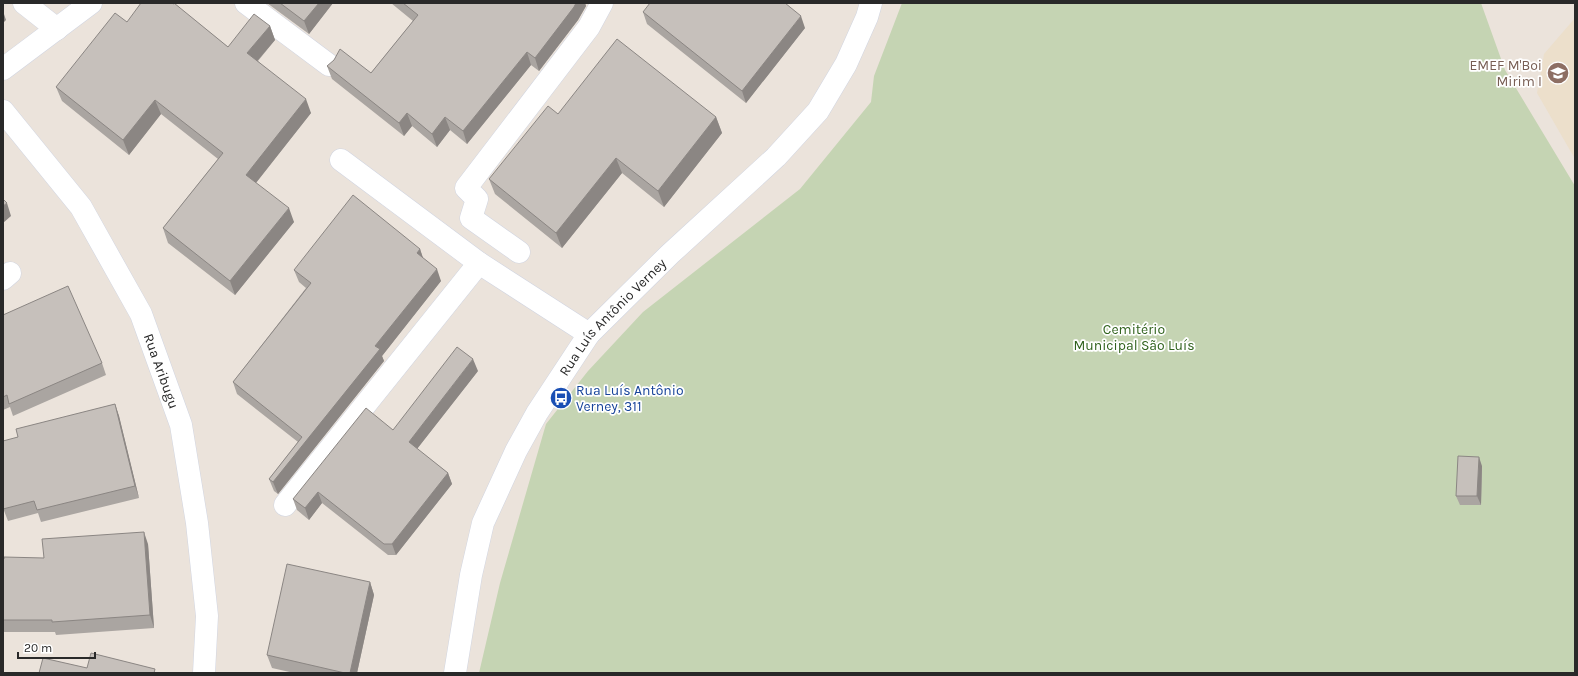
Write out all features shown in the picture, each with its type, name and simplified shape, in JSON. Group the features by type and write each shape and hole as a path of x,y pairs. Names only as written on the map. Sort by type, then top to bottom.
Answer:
{"street":[{"path":"24,3 57,28"},
{"path":"3,69 91,3"},
{"path":"246,3 329,65"},
{"path":"519,252 471,218 477,199 466,188 589,27 602,3"},
{"name":"Rua Luís Antônio Verney","path":"455,673 471,575 483,523 516,452 537,413 589,334 670,254 776,157 818,111 846,64 867,8"},
{"name":"Rua Aribugu","path":"3,111 81,207 141,314 181,425 197,523 207,616 204,673"},
{"path":"341,160 479,263 589,334"},
{"path":"285,505 479,263"}],"shaded area":[{"name":"EMEF M'Boi Mirim I","path":"1575,18 1575,159 1537,93 1544,54"}],"green space":[{"name":"Cemitério Municipal São Luís","path":"902,3 1481,3 1505,70 1575,186 1575,673 479,673 500,583 546,424 588,371 643,312 800,189 871,102 874,76"}],"building":[{"path":"141,3 174,3 228,47 254,14 270,26 247,53 306,99 246,175 289,208 230,281 163,228 223,153 155,100 123,140 56,87 115,13 127,22"},
{"path":"280,3 319,3 304,21"},
{"path":"403,3 576,3 535,58 527,52 463,131 445,117 432,134 407,113 399,123 327,66 334,60 340,49 371,73 418,15"},
{"path":"650,3 785,3 801,16 742,91 643,12"},
{"path":"617,39 716,117 658,191 616,158 556,233 489,179 548,106 558,114"},
{"path":"353,195 420,249 417,253 437,269 375,346 380,349 273,482 269,479 302,437 233,382 311,283 294,270"},
{"path":"3,199 7,203 3,206"},
{"path":"68,286 102,363 9,404 7,395 3,397 3,315"},
{"path":"457,347 473,359 409,442 448,473 392,544 384,544 318,492 305,508 293,499 366,408 393,430"},
{"path":"115,404 135,486 37,510 34,501 3,509 3,441 18,437 16,429"},
{"path":"1458,456 1479,457 1477,496 1456,496"},
{"path":"144,532 150,615 52,622 52,620 3,620 4,557 44,558 42,539"},
{"path":"287,564 370,582 350,673 267,655"},
{"path":"91,653 155,669 154,673 39,673 43,658 87,668"}],"place":[{"name":"EMEF M'Boi Mirim I","path":"1558,73"},
{"name":"Rua Luís Antônio Verney, 311","path":"561,398"}]}
